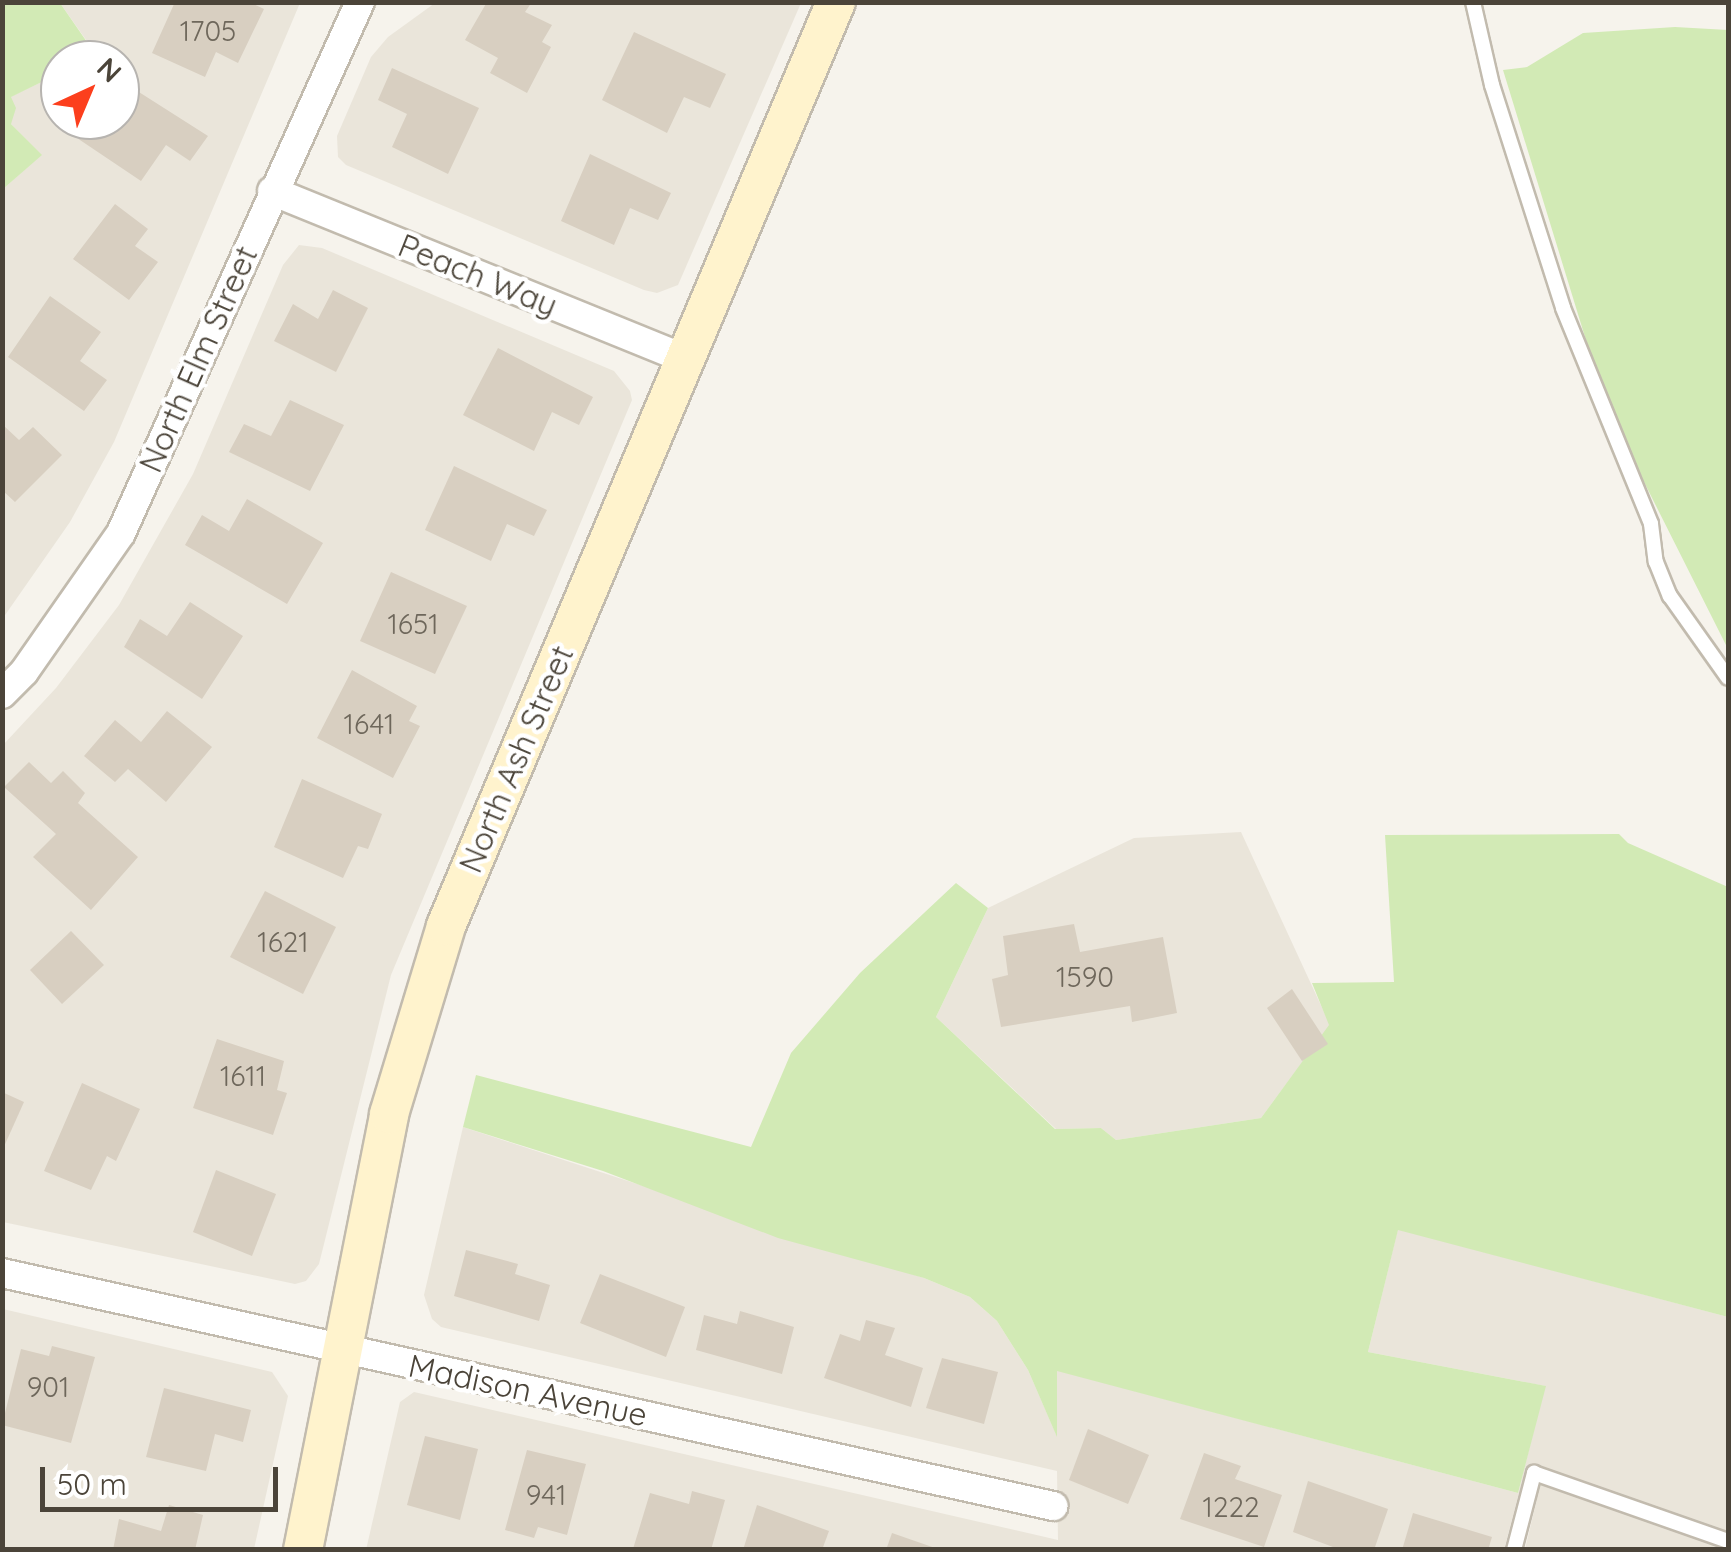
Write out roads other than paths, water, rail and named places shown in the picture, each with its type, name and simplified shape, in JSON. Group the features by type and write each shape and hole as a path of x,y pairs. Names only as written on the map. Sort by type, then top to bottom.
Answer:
{"main road":[{"name":"North Ash Street","path":"303,1550 346,1350 390,1114 446,926 836,2"}],"street":[{"name":"North Elm Street","path":"2,694 24,672 121,533 360,2"},
{"name":"Peach Way","path":"272,192 684,358"},
{"name":"Madison Avenue","path":"2,1273 1053,1506"}],"lane":[{"path":"1473,2 1492,86 1563,308 1651,524 1656,562 1670,596 1728,678"},
{"path":"1514,1550 1534,1473 1728,1541"}]}
